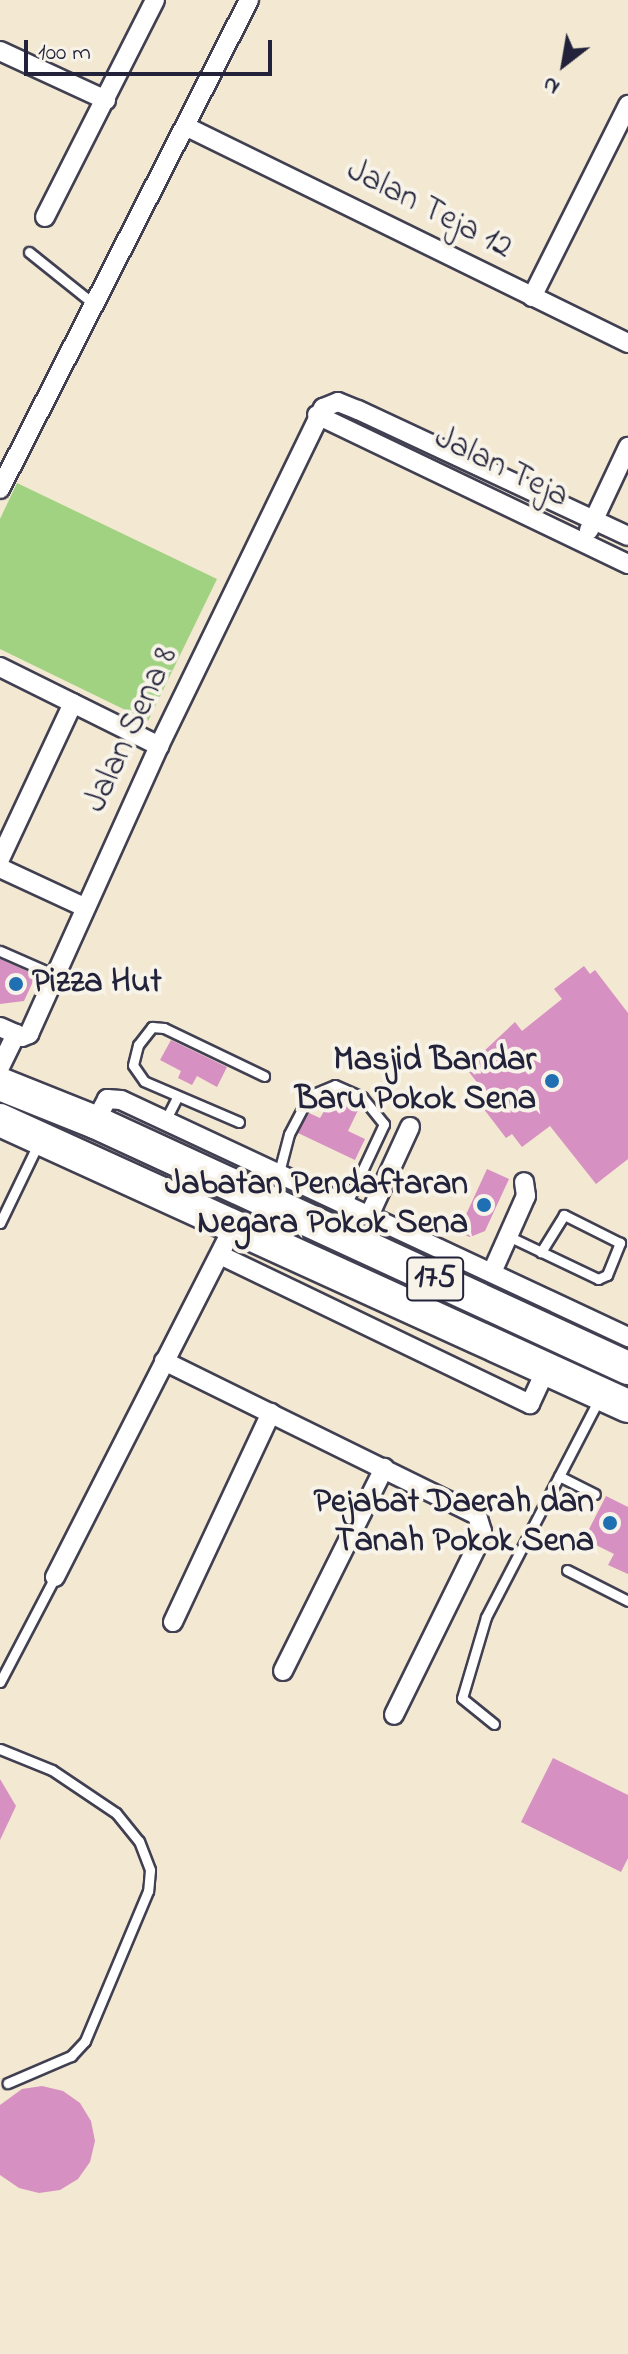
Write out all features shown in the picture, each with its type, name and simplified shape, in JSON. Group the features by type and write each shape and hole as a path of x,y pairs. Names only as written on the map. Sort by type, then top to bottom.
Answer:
{"highway":[{"name":"175","path":"0,1084 272,1189 626,1355"},
{"name":"175","path":"0,1120 615,1400"}],"street":[{"path":"45,217 155,0"},
{"path":"1,483 95,305 194,130 249,0"},
{"path":"0,51 106,100"},
{"path":"532,297 628,105"},
{"name":"Jalan Teja 12","path":"194,130 628,343"},
{"name":"Jalan Teja","path":"628,536 358,410 333,402 317,415 628,564"},
{"name":"Jalan Sena 8","path":"8,1031 29,1034 84,907 317,415"},
{"path":"583,543 628,447"},
{"path":"0,667 159,746"},
{"path":"0,859 73,703"},
{"path":"0,868 84,907"},
{"path":"0,1067 8,1031"},
{"path":"95,1122 104,1103 114,1098 165,1121 272,1189"},
{"path":"369,1216 410,1127"},
{"path":"493,1270 526,1196 524,1182"},
{"path":"340,1219 369,1216 493,1270 626,1355 615,1400"},
{"path":"55,1577 234,1225"},
{"path":"220,1255 530,1404 546,1369"},
{"path":"391,1336 407,1305"},
{"path":"164,1361 470,1510 482,1531 394,1715"},
{"path":"173,1622 271,1413"},
{"path":"283,1671 384,1468"}],"lane":[{"path":"29,252 95,305"},
{"path":"0,951 55,975"},
{"path":"239,1122 144,1081 133,1065 138,1045 152,1027 164,1028 264,1076"},
{"path":"272,1189 301,1106 309,1096 335,1085 362,1097 384,1124 340,1219"},
{"path":"165,1121 177,1097"},
{"path":"0,1223 42,1138"},
{"path":"508,1236 541,1252 598,1279 607,1275 620,1248 617,1240 564,1215 541,1252"},
{"path":"494,1724 462,1698 486,1617 559,1476 615,1400"},
{"path":"559,1476 595,1494"},
{"path":"567,1570 628,1601"},
{"path":"0,1682 55,1577"},
{"path":"0,1749 52,1770 116,1813 139,1841 150,1870 148,1891 85,2041 71,2056 8,2083"}],"green space":[{"path":"17,483 217,579 148,721 0,649 0,519"}],"building":[{"name":"Pizza Hut","path":"0,959 36,975 24,1001 0,1004"},
{"name":"Masjid Bandar Baru Pokok Sena","path":"584,966 590,974 595,970 628,1013 628,1159 596,1184 550,1126 522,1147 512,1134 506,1138 477,1100 485,1093 466,1068 515,1022 522,1031 562,999 554,989"},
{"path":"171,1040 227,1067 217,1087 197,1076 192,1085 178,1078 181,1071 160,1060"},
{"path":"335,1093 360,1106 348,1131 365,1139 355,1160 298,1133 309,1113 320,1118"},
{"name":"Jabatan Pendaftaran Negara Pokok Sena","path":"487,1169 509,1179 485,1231 470,1237 458,1232"},
{"name":"Pejabat Daerah dan Tanah Pokok Sena","path":"606,1496 628,1507 628,1574 608,1565 614,1554 584,1539"},
{"path":"553,1758 628,1795 628,1858 621,1872 521,1822"},
{"path":"0,1779 16,1806 0,1840"},
{"path":"42,2086 63,2091 80,2103 91,2121 95,2141 90,2162 78,2179 60,2190 39,2193 19,2188 0,2175 0,2105 22,2089"}],"place":[{"name":"Pizza Hut","path":"16,984"},
{"name":"Masjid Bandar Baru Pokok Sena","path":"552,1081"},
{"name":"Jabatan Pendaftaran Negara Pokok Sena","path":"484,1205"},
{"name":"Pejabat Daerah dan Tanah Pokok Sena","path":"610,1523"}]}
